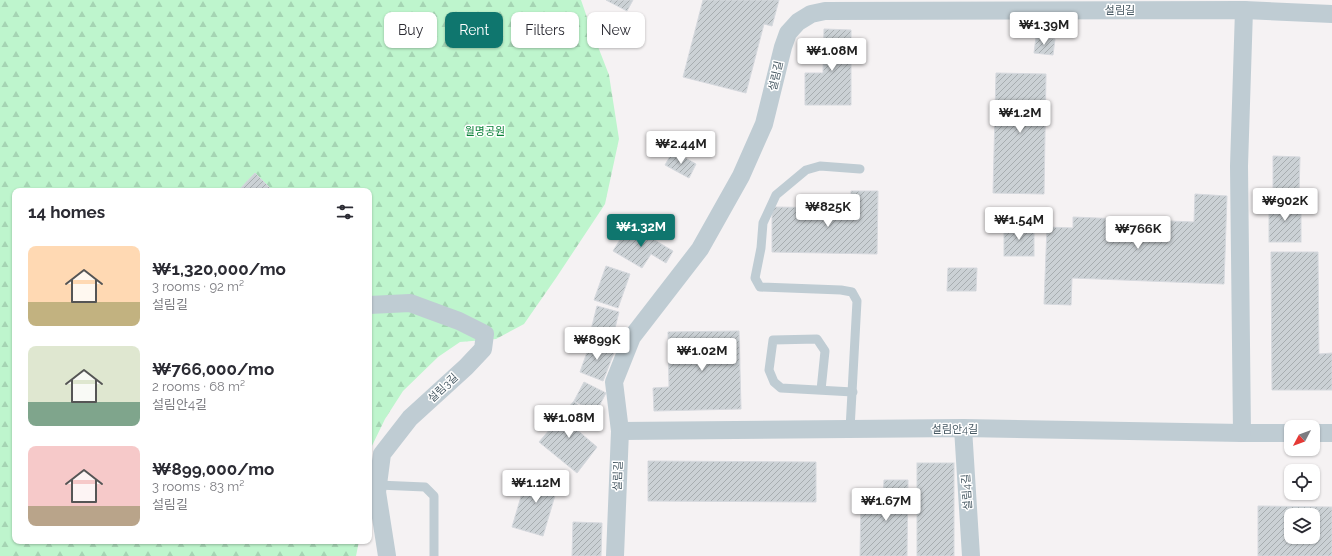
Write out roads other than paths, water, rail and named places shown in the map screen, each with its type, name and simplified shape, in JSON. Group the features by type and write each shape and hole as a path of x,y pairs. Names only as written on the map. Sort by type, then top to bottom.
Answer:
{"street":[{"name":"설림길","path":"615,556 620,431 614,382 632,337 700,249 741,176 764,124 783,47 788,33 798,22 811,14 825,11 1244,10 1332,14"},
{"path":"1242,433 1240,166 1244,10"},
{"name":"설림3길","path":"372,305 410,303 459,321 485,334 483,349 466,367 410,418 382,454 377,492 388,556"},
{"name":"설림안4길","path":"620,431 963,428 1284,433"},
{"name":"설림4길","path":"963,428 971,556"},
{"path":"1320,433 1332,433"}],"lane":[{"path":"850,429 856,301 852,292 841,290 760,287 755,278 761,248 763,223 776,195 806,170 820,166 860,169"},
{"path":"821,390 825,351 817,339 773,340 769,370 774,382 781,388 852,392"},
{"path":"378,485 425,487 434,496 434,556"}],"park label":[{"name":"월명공원","path":"485,131"}]}
